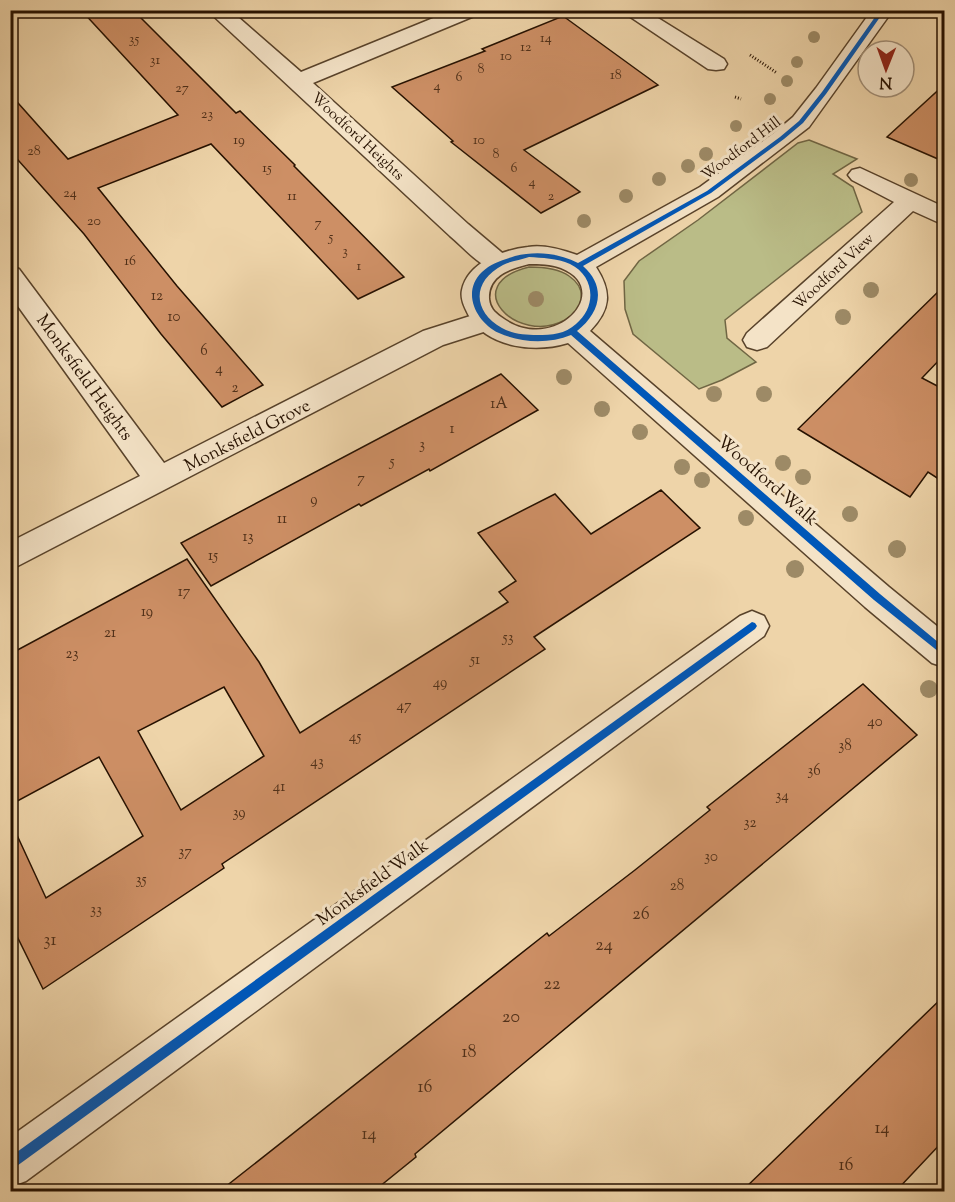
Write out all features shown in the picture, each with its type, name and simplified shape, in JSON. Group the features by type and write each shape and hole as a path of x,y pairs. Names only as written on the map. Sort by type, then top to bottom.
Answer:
{"street":[{"name":"Woodford Heights","path":"217,10 498,263"},
{"path":"298,81 472,10"},
{"path":"630,10 716,64"},
{"name":"Woodford Hill","path":"578,266 709,192 782,138 801,122 884,10"},
{"path":"860,175 945,217"},
{"name":"Woodford View","path":"757,340 909,201"},
{"path":"529,255 546,256 578,266 595,292 595,306 587,320 572,331 556,337 537,339 518,337 500,330 486,321 477,309 474,296 481,278 498,263 529,255"},
{"name":"Monksfield Heights","path":"10,275 159,479"},
{"name":"Monksfield Grove","path":"10,558 433,338 486,321"},
{"name":"Woodford Walk","path":"572,331 877,597 945,652"},
{"name":"Monksfield Walk","path":"10,1165 752,626"}],"path":[{"path":"735,97 741,99"}],"green space":[{"path":"809,140 857,159 833,174 853,187 862,212 725,320 727,338 756,362 699,389 633,334 625,309 624,281 639,261 698,220 798,143"},
{"path":"529,267 565,273 575,281 581,293 581,299 580,305 571,316 547,326 529,325 514,319 502,310 496,299 497,287 508,276"}],"building":[{"path":"81,10 133,10 236,113 240,111 295,165 404,277 358,299 211,144 98,188 177,286 263,385 222,407 161,334 84,234 10,151 10,94 68,159 178,115"},
{"path":"563,16 658,85 524,150 580,192 541,213 451,142 453,141 392,87 485,51 482,49"},
{"path":"945,84 945,162 887,137"},
{"path":"945,285 945,354 922,378 945,390 945,483 928,472 910,497 798,429"},
{"path":"501,374 538,410 430,471 429,469 361,506 359,504 211,586 181,543"},
{"path":"661,490 700,528 534,637 545,649 222,864 224,868 43,989 10,922 10,820 46,898 143,836 99,757 10,805 10,654 187,559 259,662 300,733 508,602 499,592 516,581 478,533 555,494 591,534","holes":["224,687 264,756 181,810 138,731"]},
{"path":"863,684 917,735 415,1154 416,1157 374,1191 220,1191 547,933 549,936 635,870 710,810 707,807"},
{"path":"945,995 945,1139 896,1191 742,1191"}],"cycle path":[{"path":"578,266 709,192 782,138 801,122 824,93 883,10"},
{"path":"529,255 573,263 592,281 594,290 592,308 582,324 574,330 550,338 521,337 500,330 485,319 476,304 475,289 483,275 501,263 529,255"},
{"path":"572,331 877,597 944,652"},
{"path":"10,1165 752,626"}]}
